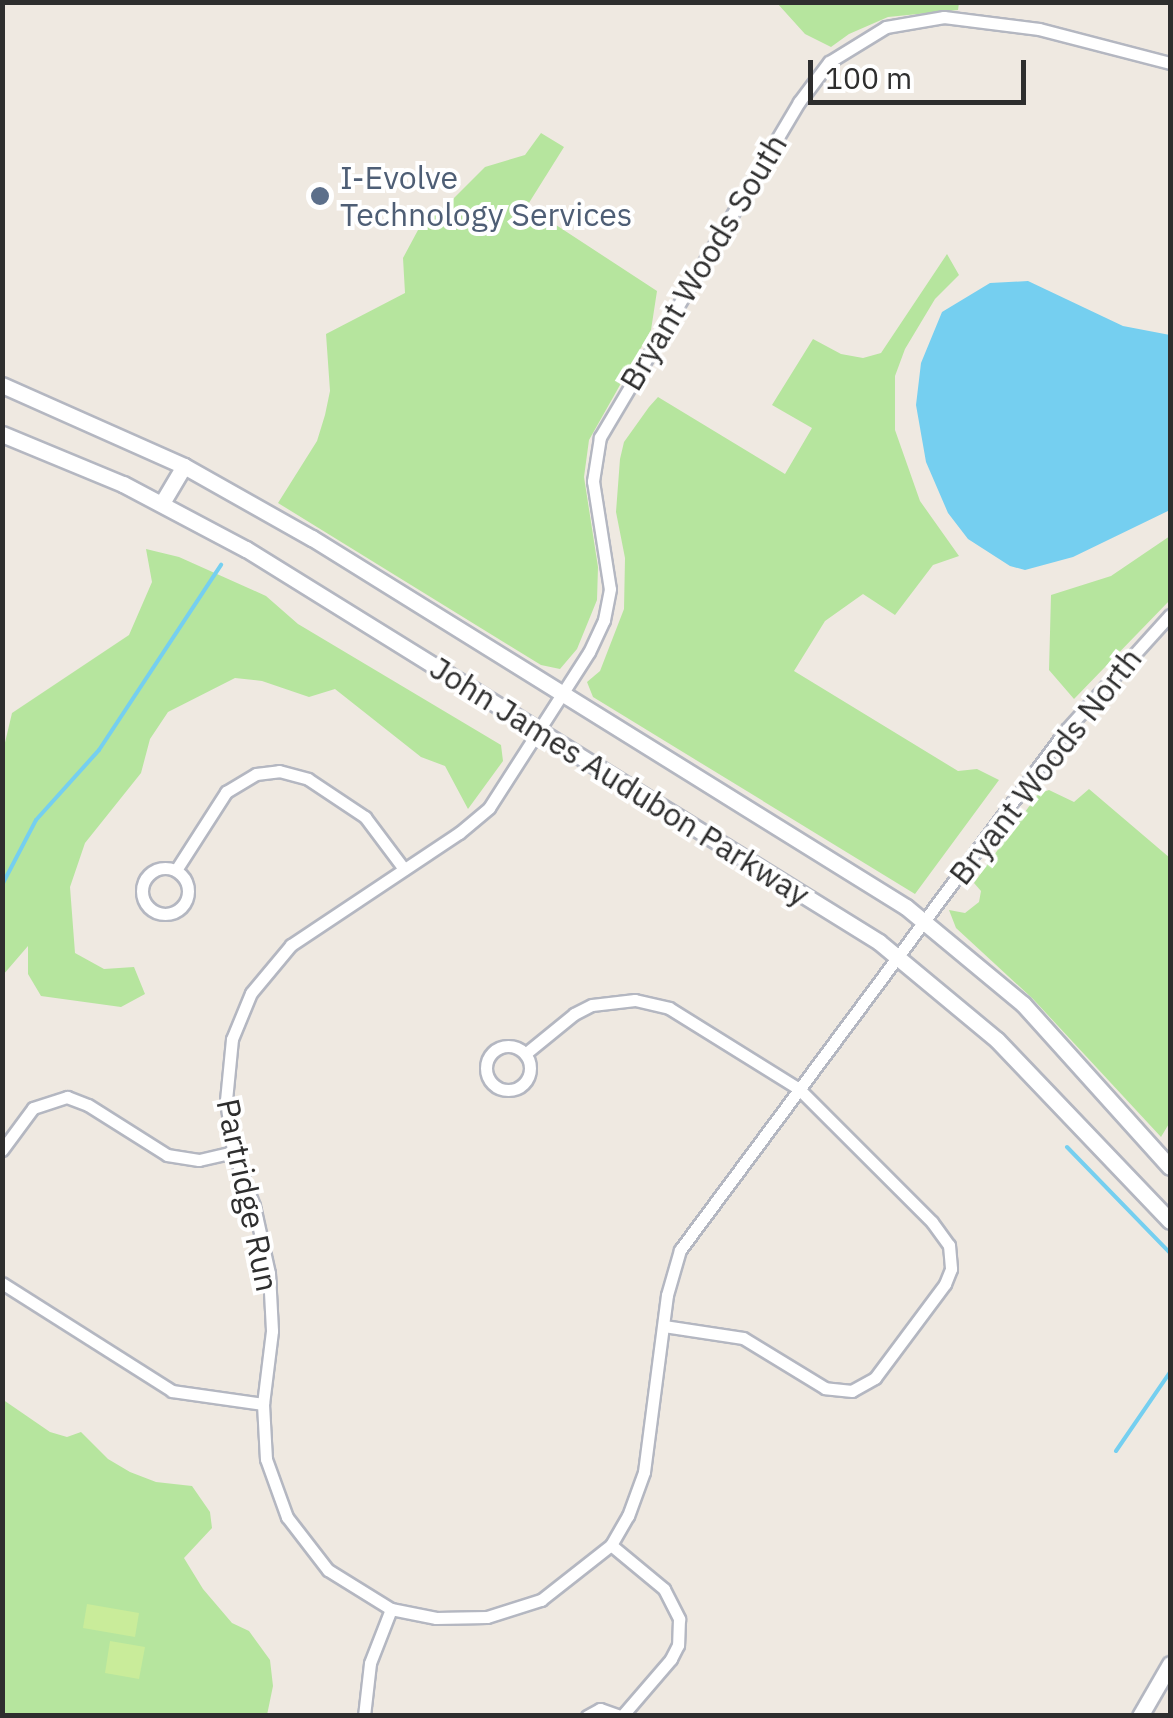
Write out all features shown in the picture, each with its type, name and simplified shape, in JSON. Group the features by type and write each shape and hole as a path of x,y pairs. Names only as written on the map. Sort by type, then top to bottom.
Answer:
{"main road":[{"name":"John James Audubon Parkway","path":"2,385 184,466 312,538 924,920 1023,1004 1170,1167"},
{"name":"John James Audubon Parkway","path":"2,434 162,503 246,549 898,956 996,1040 1170,1221"},
{"path":"162,503 184,466"},
{"path":"1140,1716 1170,1664"}],"street":[{"name":"Bryant Woods South","path":"540,730 599,634 608,606 610,571 593,480 608,420 799,102 830,62 886,27 944,17 1040,29 1170,64"},
{"name":"Bryant Woods North","path":"898,956 1083,707 1170,615"},
{"name":"Partridge Run","path":"540,730 489,808 460,834 291,944 251,993 232,1039 225,1080 233,1152 254,1206 269,1273 272,1331 263,1404 266,1459 274,1492 301,1540 344,1584 391,1608 436,1618 513,1611 558,1589 610,1545 634,1504 644,1472 670,1280 680,1250 898,956"},
{"path":"176,870 226,792 256,774 279,771 308,780 365,817 404,869"},
{"path":"160,868 176,870 188,888 185,903 167,915 152,911 143,898 143,883 160,868"},
{"path":"525,1054 574,1014 592,1005 635,1000 670,1008 799,1089 943,1233 951,1258 945,1284 876,1378 852,1391 825,1388 742,1338 664,1326"},
{"path":"2,1150 33,1108 67,1097 88,1105 167,1155 199,1160 233,1152"},
{"path":"2,1283 172,1391 263,1404"},
{"path":"586,1716 600,1709 621,1716 671,1660 678,1645 680,1619 664,1589 610,1545"},
{"path":"364,1716 370,1663 391,1608"}],"green space":[{"path":"777,3 959,3 958,10 888,17 849,34 831,47 805,34"},
{"path":"541,133 564,147 527,206 657,291 651,330 589,440 584,477 598,567 597,600 577,649 560,669 541,665 278,503 317,441 325,415 330,391 326,334 405,293 403,258 425,217 446,206 485,167 525,155"},
{"path":"947,254 959,275 935,299 905,349 895,376 895,430 920,501 959,556 933,565 895,615 863,594 825,621 794,671 958,771 977,769 999,780 915,894 593,697 587,682 600,671 624,609 625,558 616,512 620,459 624,442 649,407 658,397 785,474 812,428 772,405 813,339 841,354 863,358 881,353"},
{"path":"1170,536 1170,600 1074,699 1049,670 1051,595 1111,576"},
{"path":"146,549 179,557 266,596 298,624 501,745 503,761 468,809 445,766 421,757 335,689 309,697 262,681 235,678 168,712 150,739 141,773 85,843 70,887 75,953 104,969 134,967 145,994 121,1007 41,996 28,974 28,946 3,975 3,751 12,713 129,635 152,582"},
{"path":"1089,789 1170,858 1170,1122 1161,1137 1033,999 956,928 949,910 965,913 979,902 981,891 974,883 1038,794 1049,790 1074,802"},
{"path":"2,1399 50,1432 67,1437 81,1432 108,1459 130,1472 156,1482 192,1486 210,1512 212,1528 184,1558 203,1589 232,1623 249,1631 270,1660 273,1686 267,1715 3,1715"},
{"path":"87,1604 139,1613 135,1637 83,1628"},
{"path":"110,1641 145,1647 139,1679 105,1673"}],"water":[{"path":"1028,281 1123,326 1170,335 1170,510 1073,557 1025,570 1010,566 968,539 948,513 926,462 916,405 921,363 942,312 990,283"}],"waterway":[{"path":"2,885 36,820 99,750 221,565"},
{"path":"1067,1147 1170,1253"},
{"path":"1116,1451 1170,1372"}],"place":[{"name":"I-Evolve Technology Services","path":"320,196"}]}
